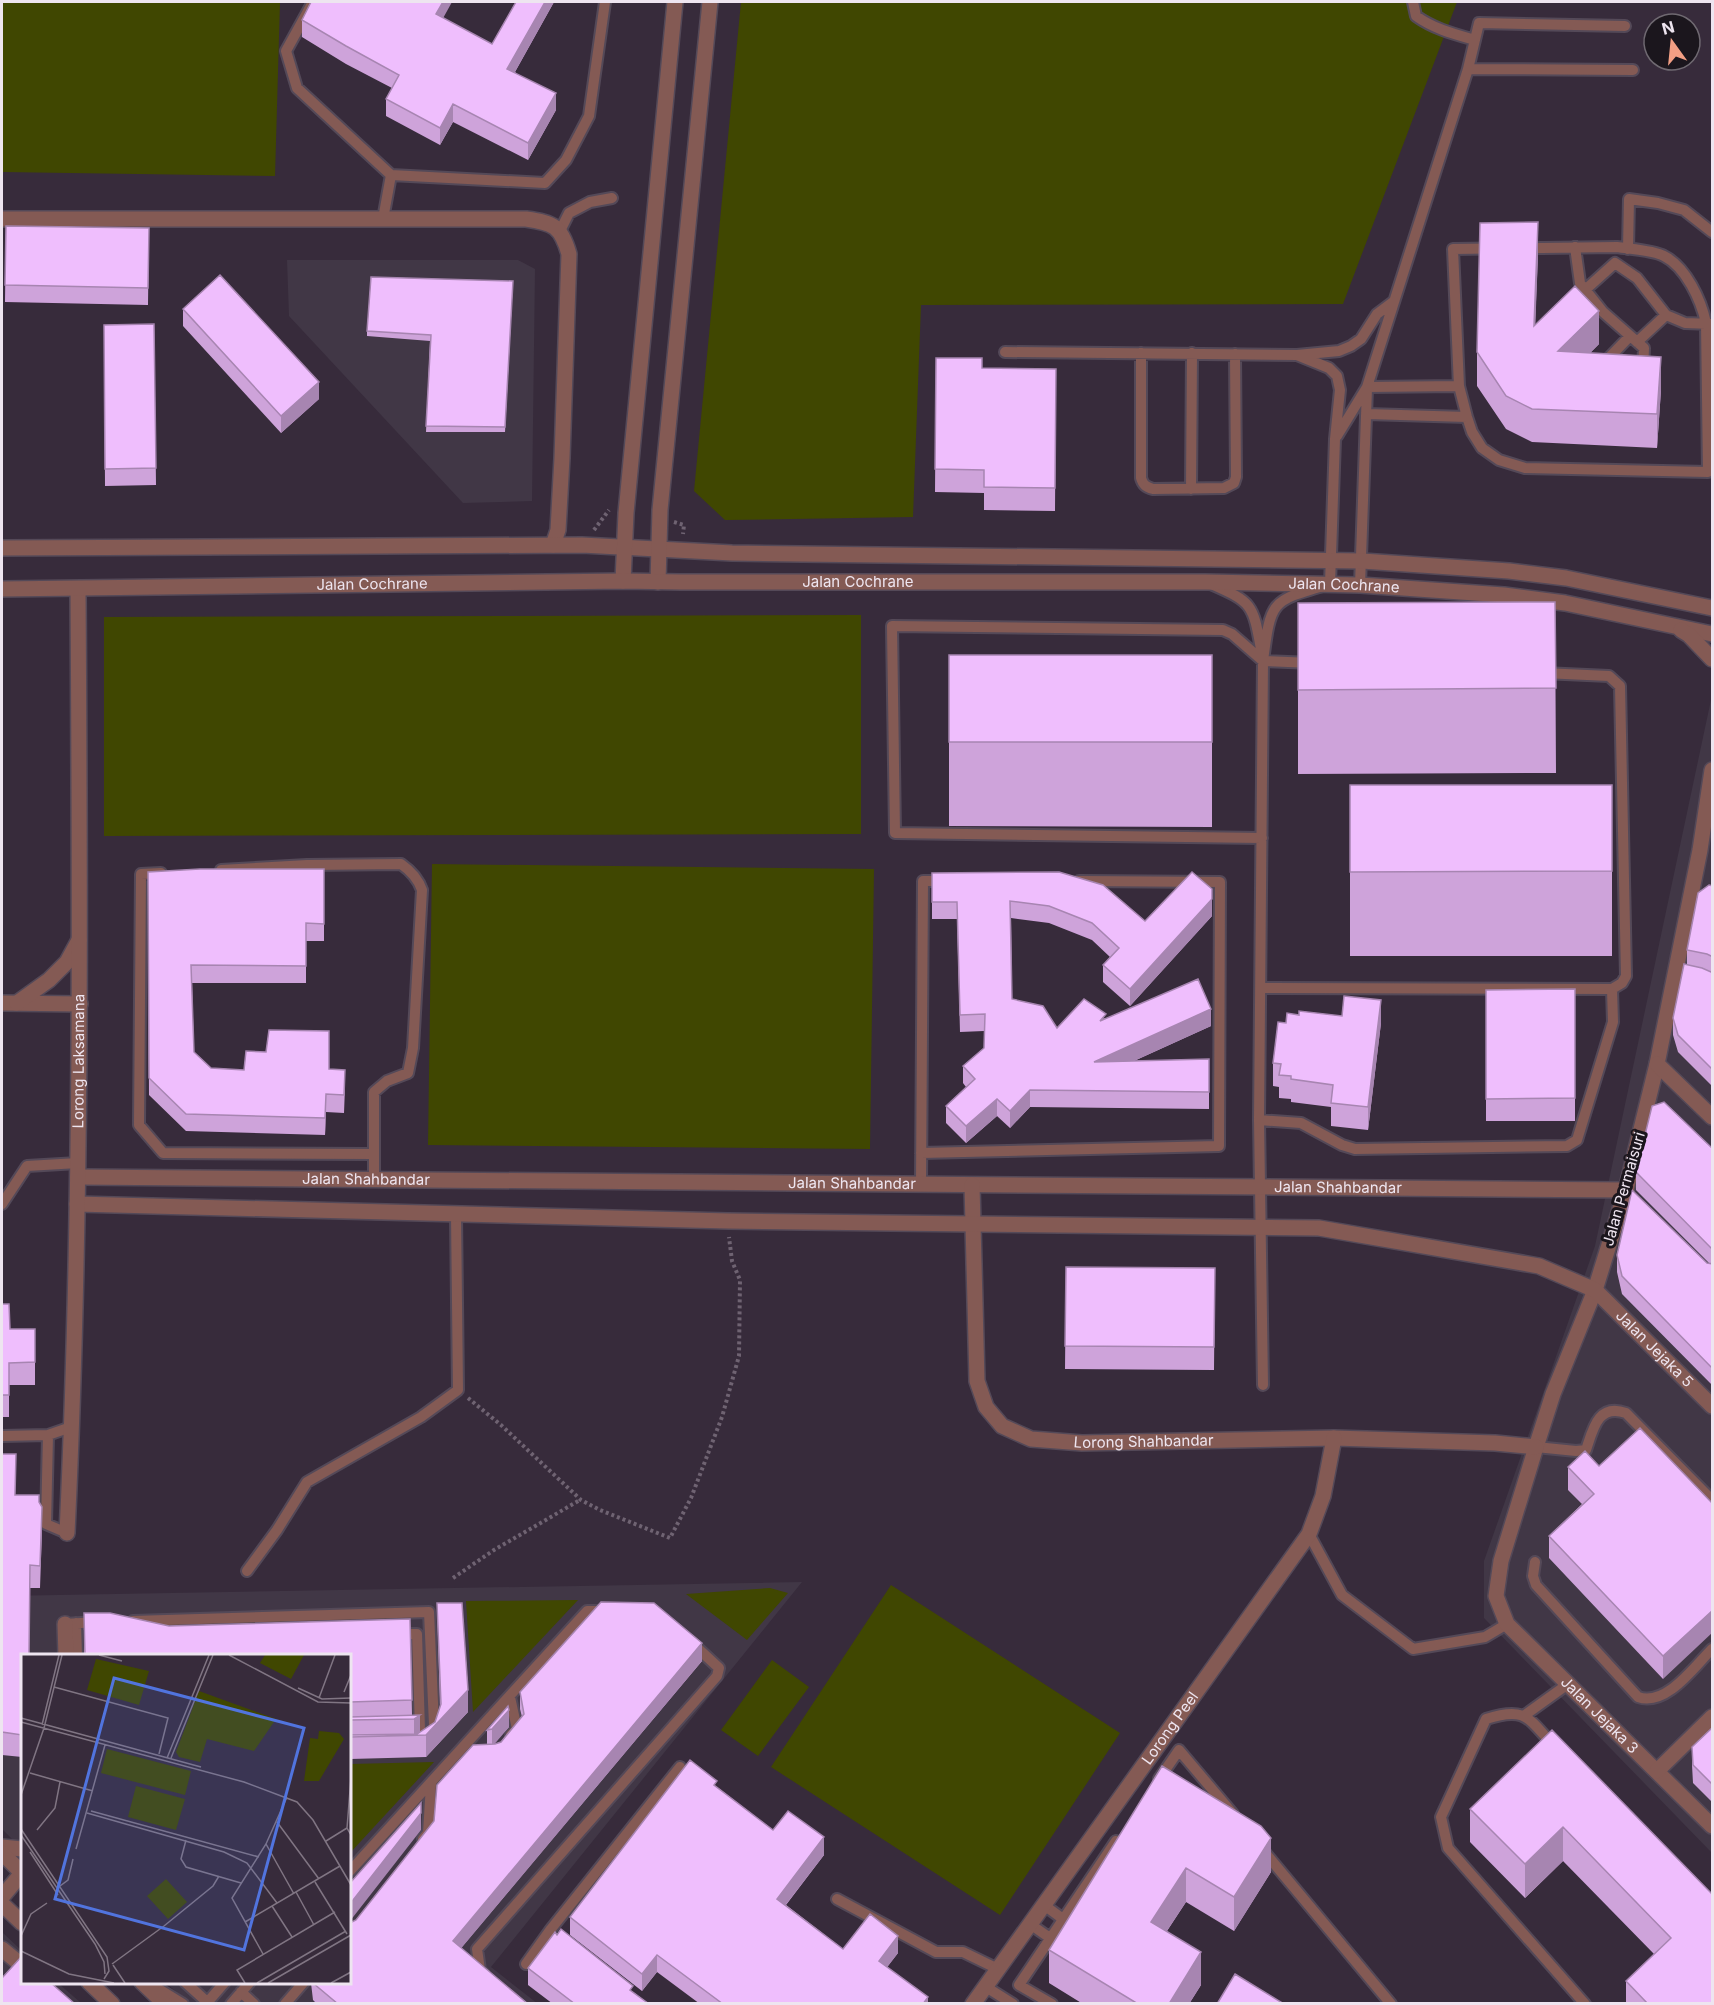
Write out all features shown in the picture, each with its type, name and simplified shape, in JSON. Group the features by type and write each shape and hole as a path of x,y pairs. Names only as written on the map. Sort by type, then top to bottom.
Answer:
{"street":[{"path":"623,581 626,513 675,2"},
{"path":"658,582 661,498 710,2"},
{"path":"2,219 526,219 547,222 560,231 570,254 558,530 553,545"},
{"name":"Jalan Cochrane","path":"2,548 553,545 732,553 1362,561 1509,571 1566,578 1713,608"},
{"name":"Jalan Cochrane","path":"2,589 623,581 1330,584 1504,596 1565,603 1713,634"},
{"name":"Lorong Laksamana","path":"67,1533 78,1204 80,938 78,589"},
{"path":"1676,628 1689,635 1713,659"},
{"name":"Jalan Permaisuri","path":"1496,1596 1501,1561 1536,1447 1630,1194 1706,852 1713,770"},
{"path":"9,1003 49,980 67,962 80,938"},
{"path":"9,1003 80,1004"},
{"path":"1658,1064 1713,1117"},
{"name":"Jalan Shahbandar","path":"78,1170 374,1180 1260,1187 1630,1194"},
{"name":"Lorong Shahbandar","path":"972,1185 977,1381 986,1407 1002,1426 1031,1439 1082,1443 1334,1438 1495,1443 1536,1447"},
{"name":"Jalan Shahbandar","path":"78,1204 728,1221 1319,1228 1539,1266 1595,1290"},
{"name":"Jalan Jejaka 5","path":"1595,1290 1713,1406"},
{"name":"Lorong Peel","path":"973,2004 1309,1534 1323,1496 1334,1438"},
{"name":"Jalan Jejaka 3","path":"1496,1596 1508,1624 1713,1826"},
{"path":"66,1654 70,1623"},
{"path":"1658,1771 1713,1717"},
{"path":"2,1847 21,1849"},
{"path":"2,1853 21,1872"},
{"path":"2,1896 21,1874"},
{"path":"2,1904 21,1922"},
{"path":"2,1949 19,1965"},
{"path":"90,1984 112,2004"},
{"path":"143,1984 165,2004"}],"lane":[{"path":"313,2 286,51 297,88 392,175 545,183 566,159 589,116 605,2"},
{"path":"1413,2 1416,16 1427,24 1475,40"},
{"path":"1335,439 1367,387 1468,69 1479,23 1626,26"},
{"path":"1468,69 1633,70"},
{"path":"383,219 392,175"},
{"path":"560,231 569,213 590,202 612,198"},
{"path":"1628,249 1629,199 1684,210 1713,232"},
{"path":"1575,247 1580,283 1603,312 1644,348 1643,379"},
{"path":"1617,247 1628,249 1664,255 1683,272 1702,304 1709,323 1711,472 1525,468 1499,460 1482,448 1472,432 1459,386 1453,249 1617,247"},
{"path":"1585,290 1615,263 1637,278 1666,315 1685,323 1709,323"},
{"path":"1005,351 1297,355 1339,351 1360,339 1377,314 1393,302"},
{"path":"1598,369 1666,315"},
{"path":"1141,353 1143,483 1147,488 1153,489 1224,488 1234,483 1236,477 1235,354"},
{"path":"1191,489 1192,353"},
{"path":"1263,1385 1259,1120 1263,661 1268,625 1275,606 1290,596 1330,584 1335,439 1340,390 1338,376 1329,368 1297,355"},
{"path":"1367,387 1459,386"},
{"path":"1360,585 1367,387"},
{"path":"1366,414 1467,417"},
{"path":"1206,582 1241,597 1250,606 1257,627 1263,661"},
{"path":"1262,838 895,833 892,626 1222,630 1232,634 1263,661 1323,663"},
{"path":"1261,988 1612,989 1622,983 1626,976 1620,686 1609,676 1526,672"},
{"path":"212,870 307,865 400,864 410,871 420,884 422,890 413,1048 408,1073 387,1082 375,1092 374,1180"},
{"path":"176,872 141,874 139,1125 163,1153 374,1154"},
{"path":"921,1184 923,881 958,881"},
{"path":"921,1153 1219,1146 1220,882 1065,881"},
{"path":"1259,1120 1301,1123 1342,1145 1355,1149 1568,1146 1577,1140 1613,1022 1612,989"},
{"path":"2,1204 27,1166 78,1170"},
{"path":"247,1571 278,1530 307,1482 421,1417 458,1390 456,1214"},
{"path":"1536,1447 1586,1450 1597,1421 1605,1412 1617,1410 1626,1413 1713,1500"},
{"path":"2,1436 48,1435 71,1427"},
{"path":"48,1435 46,1524 67,1533"},
{"path":"1309,1534 1342,1595 1413,1649 1485,1637 1508,1624"},
{"path":"1535,1562 1533,1576 1536,1585 1638,1697 1646,1700 1664,1695 1713,1649"},
{"path":"351,1870 587,1611 622,1611"},
{"path":"123,1622 429,1612 434,1725 430,1739 423,1744"},
{"path":"76,1654 70,1623 111,1625"},
{"path":"382,1635 417,1634 420,1730 397,1730"},
{"path":"495,1984 480,1970 477,1949 717,1677 720,1668 682,1634"},
{"path":"1525,1715 1569,1683"},
{"path":"502,1746 517,1729 510,1697"},
{"path":"1566,1758 1525,1715 1506,1712 1486,1719 1441,1817 1448,1848 1586,2004"},
{"path":"1153,1788 1179,1750 1238,1821"},
{"path":"457,1755 476,1755"},
{"path":"526,1964 555,1932 680,1767"},
{"path":"414,1851 428,1833 431,1784"},
{"path":"1052,2004 1019,1985 1121,1835"},
{"path":"1253,1838 1391,2004"},
{"path":"837,1899 928,1949 936,1952 963,1952 998,1969"},
{"path":"1044,1905 1063,1919"},
{"path":"1030,1924 1050,1938"},
{"path":"151,1984 183,2004"},
{"path":"186,1984 206,2003 224,1984"},
{"path":"231,2004 249,1984"},
{"path":"285,2004 303,1984"},
{"path":"986,1987 1013,2004"},
{"path":"242,1992 254,2004"}],"path":[{"path":"599,525 610,521"},
{"path":"673,522 684,525 683,537"},
{"path":"458,1390 501,1425 581,1500 670,1538 691,1498 722,1417 739,1356 740,1280 732,1261 728,1221"},
{"path":"453,1578 494,1550 581,1500"}],"shaded area":[{"path":"287,260 518,260 535,269 532,501 463,503 289,316"},
{"path":"1712,695 1712,1853 1484,1618 1484,1561 1595,1246"},
{"path":"802,1582 491,1967 538,2004 189,2003 167,1984 351,1984 351,1654 21,1654 21,1848 2,1829 2,1596"},
{"path":"2,1932 21,1950 21,1984 59,1984 81,2003 2,2003"}],"green space":[{"path":"2,2 280,2 275,176 2,172"},
{"path":"741,2 1457,2 1343,304 921,305 913,517 725,520 694,491"},
{"path":"861,615 861,834 104,836 104,617"},
{"path":"432,864 874,869 870,1149 428,1145"},
{"path":"891,1585 1120,1733 1000,1915 771,1767"},
{"path":"770,1588 788,1593 747,1640 686,1594"},
{"path":"578,1600 473,1712 466,1601"},
{"path":"772,1660 809,1687 758,1756 721,1730"},
{"path":"434,1762 351,1852 351,1764"}],"building":[{"path":"311,2 443,2 436,14 492,44 516,2 545,2 507,69 556,93 528,143 453,104 440,128 386,99 399,75 302,20"},
{"path":"1538,222 1534,326 1575,286 1599,311 1558,351 1661,357 1657,414 1532,409 1506,396 1477,352 1480,223"},
{"path":"6,226 149,228 148,288 5,285"},
{"path":"220,275 319,382 281,416 183,309"},
{"path":"371,277 513,281 505,427 426,426 431,335 367,331"},
{"path":"154,324 156,468 105,469 104,325"},
{"path":"936,358 982,358 982,368 1056,369 1055,488 984,487 984,470 935,469"},
{"path":"1555,602 1556,688 1298,690 1298,603"},
{"path":"949,655 1212,655 1212,742 949,742"},
{"path":"1350,785 1612,785 1612,871 1350,872"},
{"path":"200,869 324,869 324,924 306,923 306,966 191,965 194,1052 211,1068 244,1070 246,1051 266,1052 269,1030 329,1031 329,1069 345,1070 344,1095 326,1094 325,1118 186,1114 149,1078 148,872"},
{"path":"1059,872 1103,885 1145,921 1192,872 1212,889 1212,899 1130,989 1103,965 1119,948 1092,923 1049,906 1010,901 1012,999 1043,1006 1057,1028 1084,999 1106,1014 1100,1021 1198,979 1211,1009 1094,1062 1209,1059 1209,1092 1030,1090 1010,1111 997,1099 966,1126 946,1106 975,1079 963,1066 984,1048 985,1014 960,1015 957,902 932,902 932,873"},
{"path":"1709,885 1713,886 1713,957 1687,950 1698,893"},
{"path":"1684,964 1713,972 1713,1070 1678,1035 1673,1018"},
{"path":"1575,989 1575,1098 1486,1099 1486,990"},
{"path":"1344,996 1381,1000 1368,1107 1331,1103 1333,1085 1279,1075 1281,1064 1273,1063 1278,1022 1286,1023 1287,1013 1299,1015 1299,1011 1342,1016"},
{"path":"1664,1102 1713,1149 1713,1250 1636,1172 1652,1106"},
{"path":"1632,1190 1707,1263 1713,1264 1713,1369 1622,1276 1617,1255"},
{"path":"1066,1267 1215,1268 1214,1347 1065,1346"},
{"path":"2,1304 9,1304 10,1329 35,1329 35,1362 9,1363 9,1395 2,1395"},
{"path":"1640,1428 1713,1504 1713,1610 1663,1656 1549,1536 1594,1494 1568,1467 1585,1451 1599,1466"},
{"path":"2,1454 16,1454 15,1495 39,1495 42,1507 40,1566 30,1565 29,1654 21,1654 21,1735 2,1732"},
{"path":"601,1602 654,1603 702,1643 453,1941 528,2004 338,2004 314,1984 351,1984 351,1922 356,1920 434,1821 437,1785 473,1745 501,1742 524,1714 520,1692"},
{"path":"437,1603 462,1603 468,1690 426,1735 351,1737 351,1735 417,1734 435,1722 441,1704"},
{"path":"84,1613 110,1613 169,1626 410,1619 412,1700 351,1702 351,1654 85,1654"},
{"path":"508,1706 509,1710 492,1729 487,1730"},
{"path":"420,1715 414,1719 351,1720 351,1717"},
{"path":"1713,1727 1713,1785 1693,1765 1692,1747"},
{"path":"1552,1730 1713,1895 1713,2004 1648,2004 1626,1981 1671,1938 1563,1827 1525,1864 1470,1809"},
{"path":"690,1760 717,1781 714,1785 773,1830 788,1811 824,1837 777,1899 843,1949 870,1914 898,1936 879,1961 928,1997 923,2004 723,2004 657,1955 642,1974 570,1917"},
{"path":"1162,1766 1261,1826 1271,1838 1234,1897 1186,1868 1151,1922 1201,1952 1169,2004 1138,2004 1049,1950"},
{"path":"421,1803 421,1813 351,1903 351,1882"},
{"path":"561,1929 633,1986 630,1990 649,2004 575,2004 528,1968 555,1932 557,1935"},
{"path":"21,1957 21,1984 52,1984 75,2004 2,2004 2,1978"},
{"path":"1235,1974 1284,2004 1217,2004"}]}
